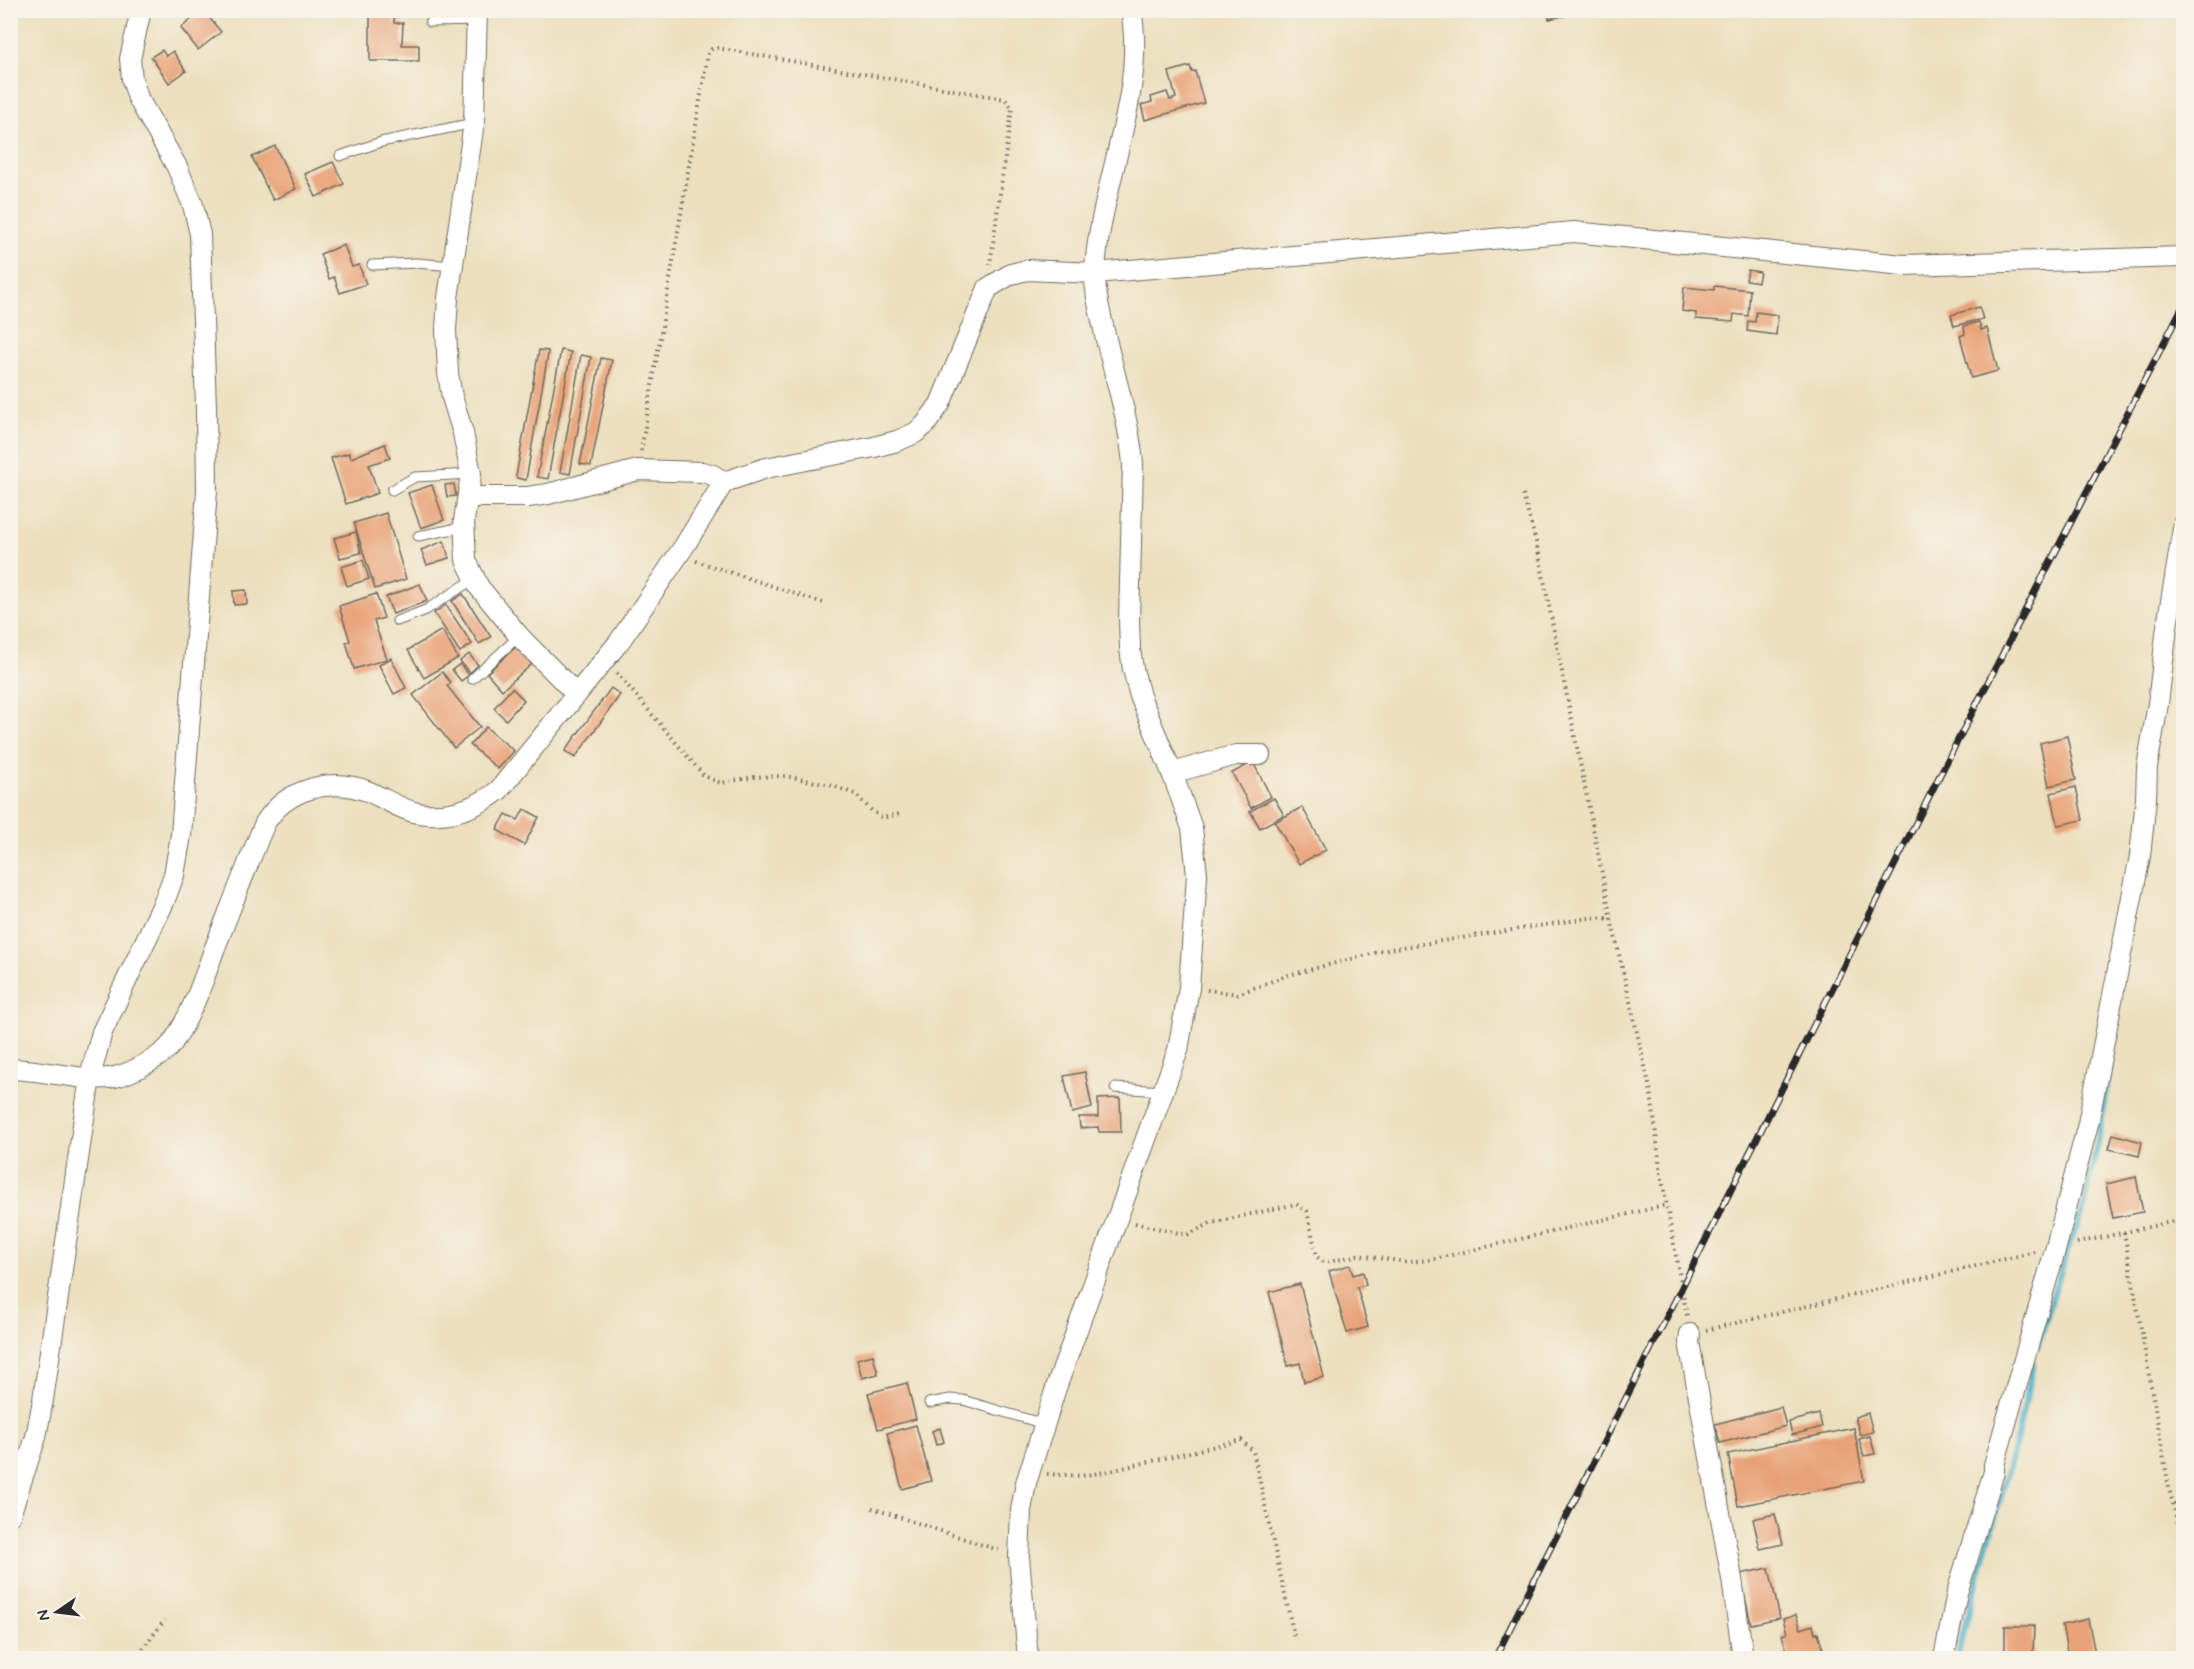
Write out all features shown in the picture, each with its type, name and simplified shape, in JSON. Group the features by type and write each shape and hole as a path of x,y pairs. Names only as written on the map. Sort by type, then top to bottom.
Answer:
{"street":[{"path":"10,1515 36,1437 43,1400 90,1077 102,1032 164,902 174,875 181,836 207,491 200,234 193,205 177,167 138,98 132,79 130,59 141,10"},
{"path":"1028,1659 1019,1557 1021,1510 1029,1473 1044,1424 1178,1050 1189,988 1197,875 1195,843 1189,816 1140,696 1133,669 1129,621 1132,464 1130,440 1101,314 1095,273 1103,216 1125,118 1135,52 1135,33 1131,10"},
{"path":"476,16 474,123 446,330 448,373 452,397 463,433 471,474 464,527 466,560 474,579 519,636 576,694"},
{"path":"10,1069 90,1077 117,1077 155,1058 173,1042 196,999 266,823 279,806 299,792 332,785 347,786 364,790 415,812 447,813 469,809 484,802 499,790 619,642 724,482 766,468 874,447 915,433 925,425 940,404 988,288 1011,273 1027,270 1095,273 1574,232 1903,265 2184,256"},
{"path":"468,497 528,497 548,494 638,470 702,472 724,482"},
{"path":"1944,1659 1957,1593 1994,1472 1994,1465 2056,1247 2088,1124 2140,856 2147,767 2154,733 2167,626 2184,524"},
{"path":"1172,773 1236,755 1260,755"},
{"path":"1690,1334 1689,1342 1732,1579 1743,1659"}],"lane":[{"path":"430,22 476,16"},
{"path":"340,156 381,142 474,123"},
{"path":"372,265 416,263 453,266"},
{"path":"392,490 415,477 471,474"},
{"path":"418,536 464,527"},
{"path":"397,621 426,610 474,579"},
{"path":"472,679 519,636"},
{"path":"1115,1088 1164,1091"},
{"path":"930,1403 950,1399 963,1400 1044,1424"}],"path":[{"path":"638,470 708,53 712,49 729,50 1005,99 1012,108 990,254 988,288"},
{"path":"1523,495 1537,545 1611,919 1651,1094 1667,1205 1690,1334 2184,1219"},
{"path":"678,555 826,604"},
{"path":"605,659 704,776 722,783 754,777 786,776 830,785 855,794 872,811 883,818 903,813"},
{"path":"1189,988 1238,994 1285,976 1390,949 1596,917 1611,919"},
{"path":"1117,1219 1187,1235 1211,1223 1296,1204 1306,1211 1317,1257 1325,1263 1358,1255 1406,1262 1430,1260 1667,1205"},
{"path":"2124,1232 2169,1488 2184,1548"},
{"path":"1029,1473 1082,1476 1241,1440 1253,1451 1294,1636"},
{"path":"872,1508 1019,1557"},
{"path":"135,1659 165,1620"}],"building":[{"path":"203,10 221,32 198,50 181,28"},
{"path":"446,10 461,10 458,15"},
{"path":"1547,10 1583,10 1584,11 1549,19"},
{"path":"370,12 394,12 394,23 403,23 402,45 419,45 419,61 370,61"},
{"path":"162,50 166,56 173,51 186,71 169,83 151,57"},
{"path":"1190,66 1192,72 1195,71 1204,103 1145,120 1141,105 1152,102 1151,97 1167,92 1170,100 1176,98 1169,72"},
{"path":"275,146 296,189 273,200 252,157"},
{"path":"333,162 344,184 316,197 305,174"},
{"path":"344,245 352,267 359,265 366,284 340,293 334,277 329,279 320,254"},
{"path":"1748,270 1760,272 1758,282 1746,280"},
{"path":"1714,286 1750,290 1748,316 1734,314 1733,322 1696,319 1696,313 1682,311 1684,287 1714,290"},
{"path":"1979,307 1983,319 1954,326 1951,315"},
{"path":"1756,312 1778,315 1776,335 1747,331 1748,321 1755,322"},
{"path":"1979,322 1981,330 1987,328 1998,371 1971,378 1960,336 1965,334 1964,326"},
{"path":"539,350 548,351 548,354 526,480 516,476"},
{"path":"561,350 571,352 548,479 537,477"},
{"path":"581,355 591,357 570,474 560,472"},
{"path":"601,358 612,360 591,466 580,464"},
{"path":"385,444 390,458 369,465 378,493 346,504 331,458 349,453 351,458"},
{"path":"454,484 456,496 447,497 445,485"},
{"path":"432,485 444,520 421,528 408,493"},
{"path":"386,513 406,579 375,589 354,523"},
{"path":"356,532 361,553 340,558 334,538"},
{"path":"444,541 449,558 427,565 421,550"},
{"path":"363,560 369,579 347,586 341,567"},
{"path":"420,584 427,601 393,614 386,597"},
{"path":"246,590 247,604 234,605 233,591"},
{"path":"376,594 384,618 374,621 387,659 354,669 346,642 350,641 339,606"},
{"path":"463,594 491,637 479,644 452,601"},
{"path":"446,605 472,644 460,652 434,613"},
{"path":"442,630 458,658 424,678 408,650"},
{"path":"516,647 532,664 502,690 487,673"},
{"path":"469,654 478,665 470,673 460,661"},
{"path":"391,658 406,688 394,694 379,665"},
{"path":"460,664 469,675 461,681 452,670"},
{"path":"442,672 451,683 447,686 480,727 454,748 413,695"},
{"path":"512,688 524,700 506,720 494,708"},
{"path":"611,688 620,695 575,758 565,751"},
{"path":"486,727 514,751 498,769 470,745"},
{"path":"2067,736 2076,780 2049,786 2040,743"},
{"path":"1253,762 1271,797 1251,808 1232,773"},
{"path":"2076,787 2083,820 2058,825 2051,793"},
{"path":"1274,798 1284,815 1260,828 1250,811"},
{"path":"1302,807 1326,850 1299,864 1275,822"},
{"path":"524,809 539,817 524,845 497,830 506,814 518,820"},
{"path":"1085,1072 1092,1108 1072,1113 1064,1076"},
{"path":"1120,1098 1121,1132 1099,1132 1098,1127 1080,1128 1079,1117 1098,1117 1098,1099"},
{"path":"2113,1134 2142,1142 2139,1156 2109,1149"},
{"path":"2136,1177 2143,1212 2113,1218 2106,1184"},
{"path":"1350,1265 1353,1275 1363,1272 1366,1285 1357,1287 1368,1327 1347,1333 1329,1271"},
{"path":"1300,1284 1324,1377 1304,1382 1300,1363 1288,1366 1269,1292"},
{"path":"873,1355 878,1374 862,1378 857,1359"},
{"path":"907,1383 916,1419 878,1429 868,1393"},
{"path":"1781,1407 1786,1426 1720,1443 1715,1424"},
{"path":"1868,1413 1873,1432 1860,1435 1855,1417"},
{"path":"1819,1414 1822,1427 1792,1435 1789,1422"},
{"path":"916,1425 931,1481 902,1489 887,1433"},
{"path":"940,1428 944,1442 936,1445 932,1431"},
{"path":"1854,1428 1864,1481 1738,1506 1728,1454"},
{"path":"1870,1436 1875,1454 1864,1456 1859,1439"},
{"path":"1775,1514 1783,1544 1760,1549 1753,1519"},
{"path":"1769,1568 1780,1618 1751,1624 1740,1574"},
{"path":"1796,1615 1801,1629 1813,1625 1826,1658 1789,1658 1782,1635 1787,1633 1783,1619"},
{"path":"2088,1619 2096,1658 2071,1658 2068,1656 2062,1625"},
{"path":"2005,1626 2034,1626 2033,1657 2005,1658"}],"waterway":[{"path":"2037,1348 2070,1242 2082,1214 2098,1141 2110,1062"},
{"path":"1956,1658 2016,1442 2033,1363"}],"railway":[{"path":"1495,1658 1943,769 2184,304"}]}
